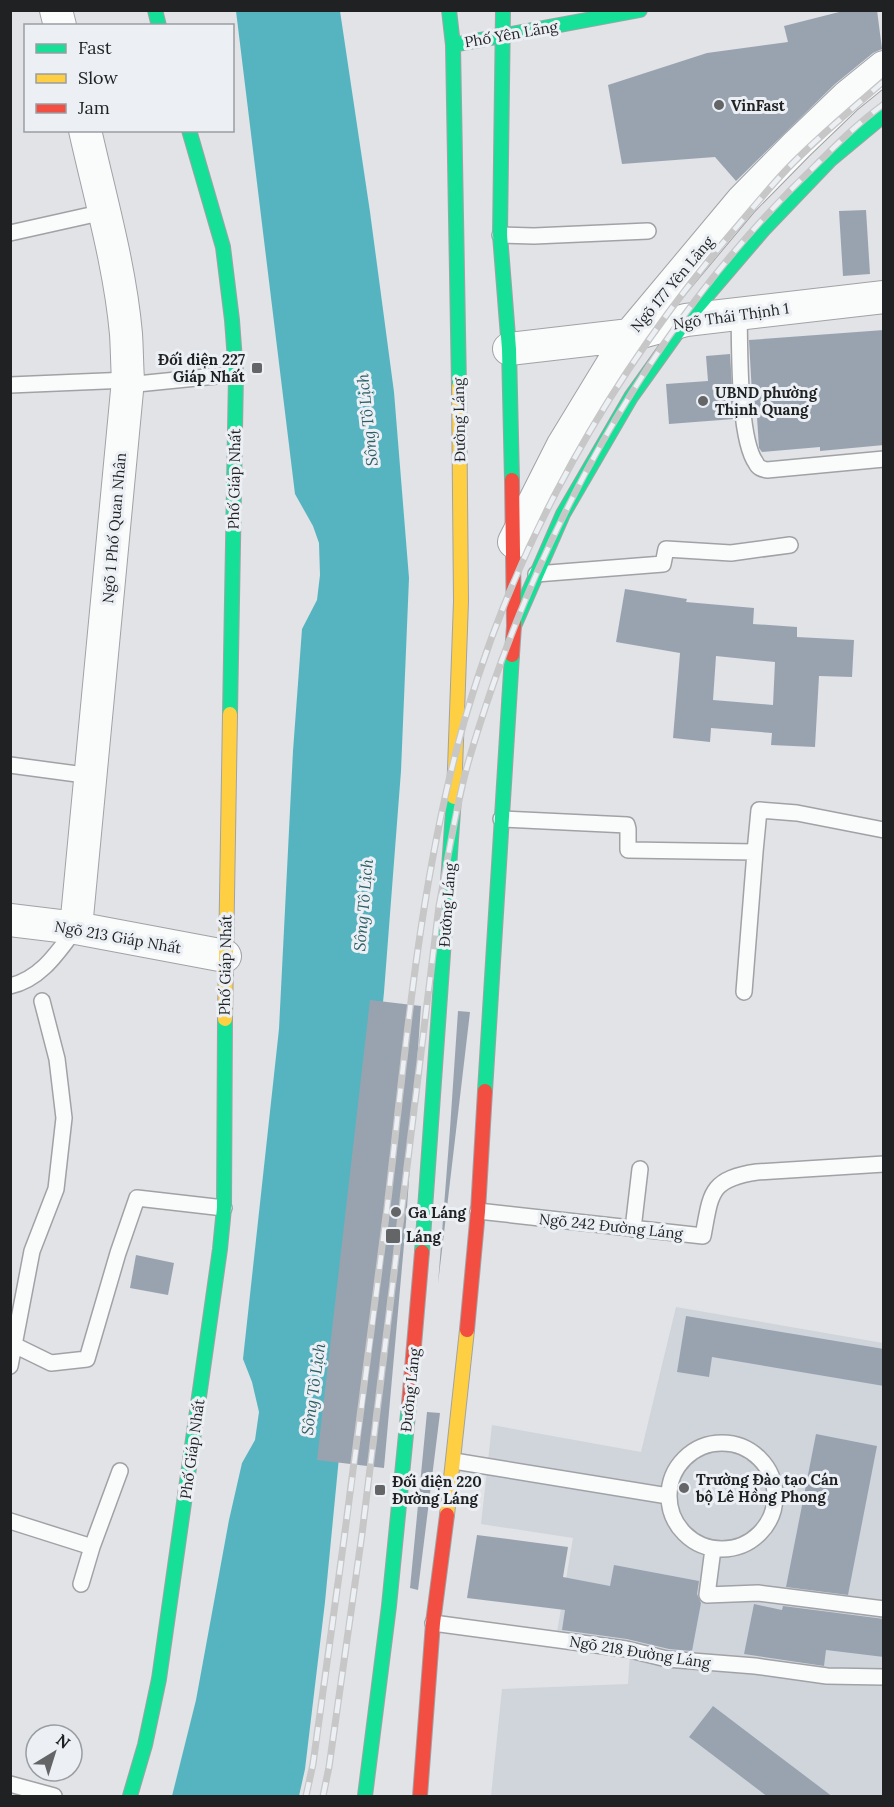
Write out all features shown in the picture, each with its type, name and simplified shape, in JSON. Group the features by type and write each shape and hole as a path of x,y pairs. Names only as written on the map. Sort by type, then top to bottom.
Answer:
{"main road":[{"name":"Đường Láng","path":"365,1797 418,1367 457,757 461,602 453,45 449,10"},
{"path":"420,1797 433,1623 454,1461 457,1372 477,1211 514,626 509,349 500,235 503,10"},
{"name":"Phố Yên Lãng","path":"453,45 640,10"},
{"path":"514,626 563,514 631,397 686,320 763,230 831,159 884,115"},
{"name":"Phố Giáp Nhất","path":"130,1797 145,1745 159,1679 224,1208 225,956 236,374 223,247 190,132"}],"street":[{"name":"Ngõ 177 Yên Lãng","path":"514,542 563,445 630,335 742,201 796,145 847,97 884,67"},
{"name":"Ngõ 1 Phố Quan Nhân","path":"76,928 128,382 126,334 104,212 85,132"},
{"name":"Ngõ Thái Thịnh 1","path":"509,349 630,335 686,320 884,297"},
{"name":"Ngõ 213 Giáp Nhất","path":"10,920 76,928 225,956"}],"lane":[{"path":"10,233 104,212"},
{"path":"500,235 534,236 648,231"},
{"path":"739,314 743,417 752,456 757,465 767,470 884,459"},
{"path":"10,385 128,382 236,374"},
{"path":"536,574 663,564 666,549 731,553 790,544"},
{"path":"10,765 92,776"},
{"path":"744,992 759,810 797,813 884,830"},
{"path":"501,819 627,825 628,850 755,852"},
{"path":"10,986 22,983 48,964 76,928"},
{"path":"10,1366 32,1251 56,1189 64,1118 57,1059 42,1001"},
{"name":"Ngõ 242 Đường Láng","path":"477,1211 703,1236 711,1196 716,1187 726,1180 741,1175 884,1164"},
{"path":"633,1229 640,1168"},
{"path":"13,1344 51,1363 87,1359 118,1253 137,1198 224,1208"},
{"path":"725,1442 741,1446 757,1455 768,1468 774,1484 775,1502 771,1519 761,1533 747,1544 730,1549 713,1549 695,1543 681,1530 671,1515 668,1496 670,1479 678,1463 691,1451 707,1444 725,1442"},
{"path":"454,1461 668,1496"},
{"path":"81,1584 120,1471"},
{"path":"10,1521 92,1547"},
{"path":"713,1549 707,1595 758,1593 884,1609"},
{"name":"Ngõ 218 Đường Láng","path":"433,1623 626,1649 668,1659 755,1666 827,1676 884,1677"},
{"path":"10,1784 54,1797"}],"shaded area":[{"name":"Trường Đào tạo Cán bộ Lê Hồng Phong","path":"676,1307 883,1343 883,1672 835,1673 691,1657 557,1632 573,1538 481,1524 492,1425 641,1452"},
{"path":"630,1653 883,1684 883,1796 491,1796 502,1689 628,1684"}],"water":[{"name":"Sông Tô Lịch","path":"236,11 340,11 394,392 409,578 401,771 384,992 325,1602 305,1769 299,1796 172,1796 196,1700 229,1520 242,1463 255,1440 259,1412 252,1382 243,1359 279,1029 293,751 302,629 317,600 320,575 319,543 313,526 295,494"}],"building":[{"name":"VinFast","path":"847,10 877,10 882,49 873,53 835,84 736,181 715,157 622,164 608,85 707,53 788,42 784,26"},
{"path":"866,210 870,274 843,276 839,211"},
{"path":"884,330 884,445 820,451 820,447 762,452 759,448 757,417 753,417 749,340"},
{"name":"UBND phường Thịnh Quang","path":"730,354 734,419 669,424 666,384 708,381 706,356"},
{"path":"625,589 687,599 686,602 754,608 753,624 797,627 797,637 854,640 852,677 819,676 815,747 771,745 772,733 711,728 710,742 673,738 680,653 616,642","holes":["716,656 775,662 773,705 713,700"]},
{"path":"370,1000 421,1006 406,1222 384,1468 317,1460"},
{"path":"458,1011 470,1012 438,1284 450,1129"},
{"path":"136,1255 174,1263 168,1295 130,1288"},
{"path":"686,1316 884,1349 884,1386 712,1357 709,1377 677,1372"},
{"path":"427,1412 440,1413 418,1590 410,1588"},
{"path":"816,1434 877,1446 848,1595 786,1587"},
{"path":"477,1535 568,1547 563,1577 610,1586 614,1565 699,1581 697,1594 701,1603 692,1651 562,1630 565,1610 467,1598"},
{"path":"754,1604 782,1610 783,1606 884,1619 884,1657 826,1650 824,1666 744,1654"},
{"path":"713,1706 833,1797 768,1797 689,1737"}],"railway":[{"path":"306,1796 313,1764 360,1416 419,939 449,780 469,705 494,632 523,561 556,492 594,425 635,360 680,297 788,168 884,81"},
{"path":"323,1796 362,1534 439,906 463,781 494,681 526,599 562,520 602,442 648,367 698,296 754,229 839,142 884,104"}],"traffic: fast":[{"path":"155,10 158,24"},
{"path":"449,10 453,45 459,387"},
{"path":"503,10 500,235 509,349 512,480"},
{"path":"453,45 640,10"},
{"path":"514,626 563,514 631,397 686,320 763,230 831,159 884,115"},
{"path":"190,132 223,247 236,374 230,714"},
{"path":"485,1091 512,655"},
{"path":"422,1252 454,797"},
{"path":"130,1796 145,1745 159,1679 220,1249 224,1208 225,1019"},
{"path":"365,1796 389,1606 409,1404"}],"traffic: slow":[{"path":"454,797 461,601 459,387"},
{"path":"225,1019 230,714"},
{"path":"447,1515 467,1330"}],"traffic: jam":[{"path":"512,480 514,626 512,655"},
{"path":"467,1330 478,1211 485,1091"},
{"path":"409,1404 422,1252"},
{"path":"420,1796 433,1623 447,1515"}],"place":[{"name":"VinFast","path":"719,105"},
{"name":"Đối diện 227 Giáp Nhất","path":"257,368"},
{"name":"UBND phường Thịnh Quang","path":"703,401"},
{"name":"Ga Láng","path":"396,1212"},
{"name":"Láng","path":"393,1236"},
{"name":"Trường Đào tạo Cán bộ Lê Hồng Phong","path":"684,1488"},
{"name":"Đối diện 220 Đường Láng","path":"380,1490"}]}
